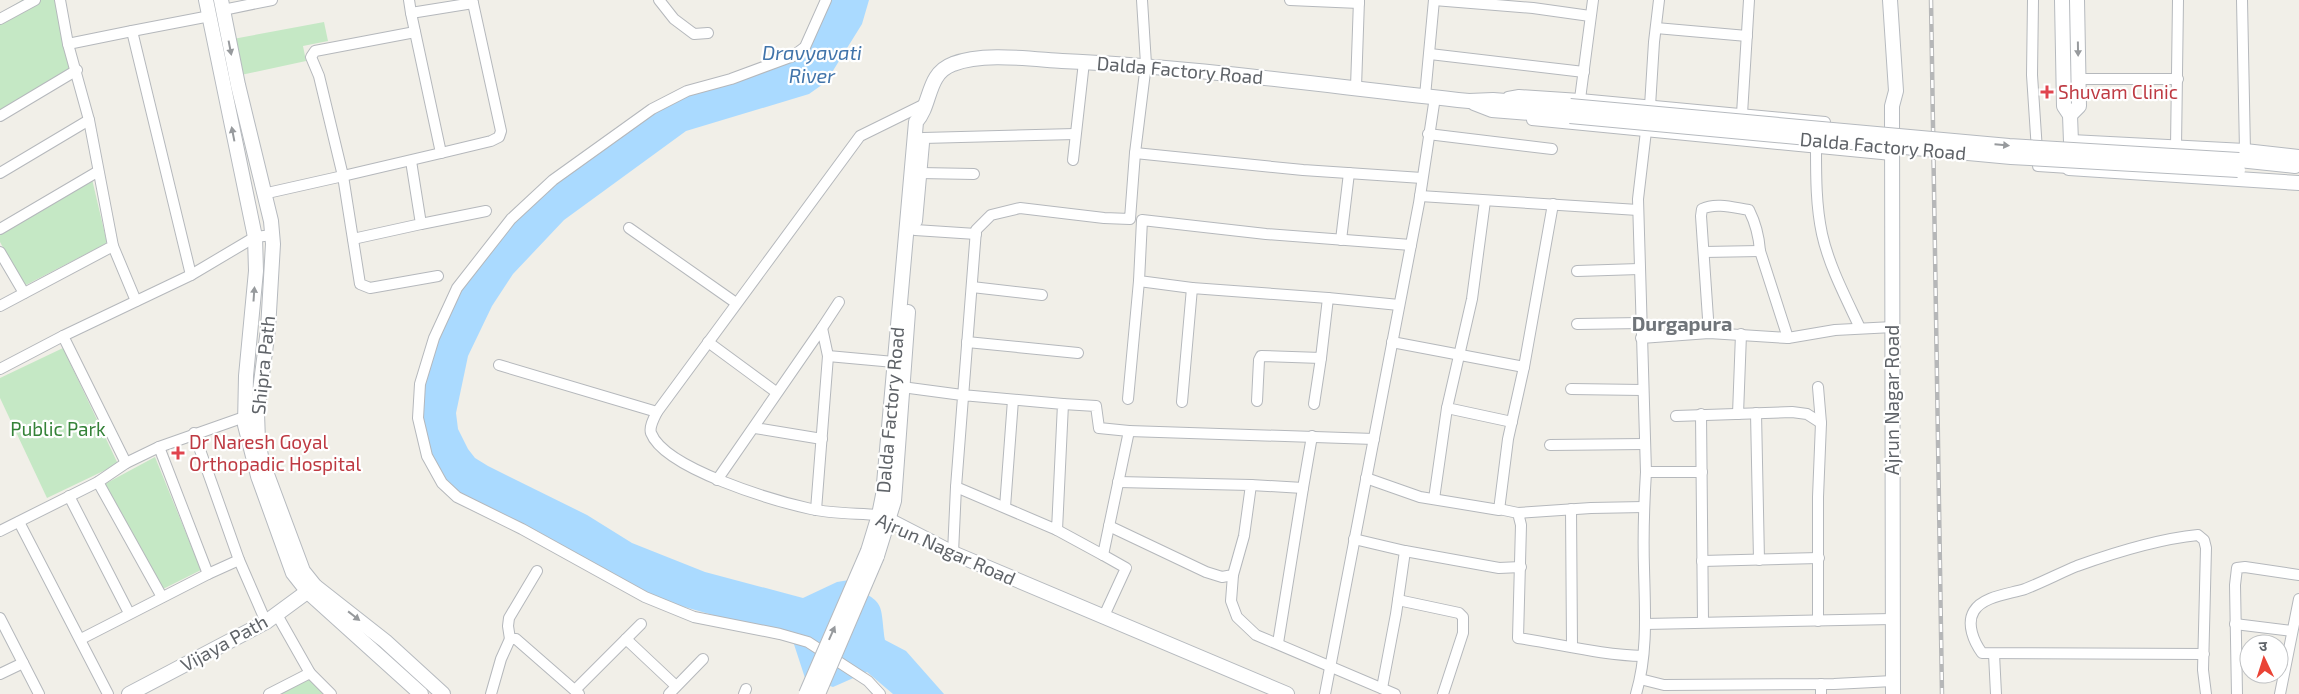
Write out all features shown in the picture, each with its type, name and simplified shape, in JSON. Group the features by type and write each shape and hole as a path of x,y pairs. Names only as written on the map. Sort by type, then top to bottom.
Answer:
{"street":[{"path":"0,19 35,0"},
{"path":"60,0 68,44 77,70 89,120 97,172 113,246 136,301"},
{"name":"Shipra Path","path":"206,0 255,237 256,271 251,415 262,461 312,589 421,694"},
{"path":"222,5 272,0"},
{"path":"409,0 441,153"},
{"path":"659,0 674,19 694,34 708,33"},
{"path":"826,0 805,47 793,56 732,79 687,90 652,109 553,180 511,219 457,288 434,338 420,384 418,418 427,456 442,483 457,497 507,521 645,597 694,617 780,634 808,642 868,681 880,694"},
{"path":"1130,219 1135,153 1146,64 1142,0"},
{"path":"1290,0 1359,1 1356,86"},
{"path":"1325,694 1420,196 1428,134 1430,54 1434,0 1534,4 1590,16"},
{"path":"1573,107 1584,72 1593,0"},
{"path":"1650,106 1659,0"},
{"path":"1742,114 1749,0"},
{"name":"Ajrun Nagar Road","path":"1881,0 1886,92 1892,106"},
{"name":"Ajrun Nagar Road","path":"1890,0 1896,91 1892,106 1893,687"},
{"path":"2033,0 2032,75 2038,166 2299,184"},
{"path":"2062,0 2064,106 2070,115 2071,142 2069,168"},
{"path":"2070,115 2079,106 2077,0"},
{"path":"2176,147 2178,0"},
{"path":"2240,160 2242,0"},
{"path":"263,194 411,161 491,141 499,137 501,131 473,1 411,13"},
{"name":"Shipra Path","path":"222,5 238,85 273,235 268,329 251,415"},
{"path":"68,44 210,16"},
{"path":"1656,28 1747,36"},
{"path":"132,31 191,275"},
{"path":"415,32 315,50 312,53 343,176 360,284 365,288 438,276"},
{"path":"1430,54 1584,72"},
{"name":"Dalda Factory Road","path":"884,518 894,362 916,122 923,110 931,85 942,69 965,60 1004,58 1146,64 1356,86 1492,105 1573,107 2001,156 2240,160 2299,176"},
{"path":"1073,160 1084,62"},
{"path":"0,116 77,70"},
{"path":"2078,79 2178,79"},
{"path":"1492,105 1519,95 1573,107 1650,106 1892,129"},
{"path":"1492,105 1514,118 1892,155"},
{"name":"Dalda Factory Road","path":"818,694 873,554 884,518 894,501 923,138 923,110"},
{"name":"Ajrun Nagar Road","path":"923,110 860,136 657,412 651,432 659,445 688,466 717,480 816,510 884,518 954,553 1287,694"},
{"path":"0,173 89,120"},
{"path":"1636,694 1640,679 1645,624 1644,507 1646,472 1638,210 1646,132"},
{"path":"923,138 1076,134"},
{"path":"1428,134 1552,148"},
{"path":"2071,142 2176,147 2240,160 2299,166"},
{"path":"1816,148 1816,190 1822,234 1846,300 1860,328"},
{"path":"1135,153 1422,178"},
{"path":"2240,160 2299,157"},
{"path":"411,161 421,224"},
{"path":"0,229 97,172"},
{"path":"920,173 974,174"},
{"path":"1341,240 1349,173"},
{"path":"1420,196 1638,210"},
{"path":"1434,499 1447,408 1472,299 1485,201"},
{"path":"1499,509 1512,422 1524,367 1553,204"},
{"path":"1709,333 1704,252 1700,231 1702,209 1712,206 1749,210 1759,236 1760,251 1788,338"},
{"path":"954,553 962,396 976,230 991,215 1020,208 1104,218 1411,245"},
{"path":"353,239 486,211"},
{"path":"1128,399 1139,281 1142,220"},
{"path":"628,228 736,304"},
{"path":"915,230 976,234"},
{"path":"0,369 63,336 191,275 255,237 273,235"},
{"path":"0,306 113,246"},
{"path":"1704,252 1760,251"},
{"path":"0,252 24,293"},
{"path":"1577,271 1640,269"},
{"path":"1139,281 1192,288 1399,304"},
{"path":"972,287 1042,295"},
{"path":"1182,402 1192,288"},
{"path":"1314,404 1328,298"},
{"path":"717,480 755,428 776,392 839,302"},
{"path":"1577,324 1641,324"},
{"path":"1641,338 1709,333 1788,338 1835,330 1893,327"},
{"path":"816,510 828,356 822,328"},
{"path":"1738,414 1741,334"},
{"path":"63,336 126,463"},
{"path":"708,342 776,392"},
{"path":"967,342 1078,353"},
{"path":"1392,342 1524,367"},
{"path":"828,356 894,362"},
{"path":"1257,401 1259,360 1261,356 1321,358"},
{"path":"499,365 657,412"},
{"path":"902,387 962,396 1096,406 1098,428 1129,431 1374,439"},
{"path":"1818,387 1821,423 1818,497 1818,621"},
{"path":"1571,389 1642,390"},
{"path":"1005,507 1013,400"},
{"path":"1057,530 1063,404"},
{"path":"1447,408 1512,422"},
{"path":"1676,416 1792,412 1807,414 1821,423"},
{"path":"1756,413 1759,560"},
{"path":"1701,414 1703,622"},
{"path":"0,531 98,482 126,463 158,447 251,415"},
{"path":"755,428 822,439"},
{"path":"1103,555 1129,431"},
{"path":"194,434 239,560 271,617 310,674 331,694"},
{"path":"1278,644 1312,436"},
{"path":"1550,445 1644,444"},
{"path":"158,447 208,574"},
{"path":"1646,472 1702,472"},
{"path":"1366,478 1420,497 1518,513 1644,507"},
{"path":"98,482 162,597"},
{"path":"1118,482 1303,488"},
{"path":"1251,485 1244,536 1233,575 1231,601 1237,617 1256,634 1395,694"},
{"path":"956,487 1057,530 1126,568 1104,618"},
{"path":"69,496 130,613"},
{"path":"1571,509 1572,646"},
{"path":"1518,513 1520,567 1518,638 1572,646 1608,655 1642,656"},
{"path":"18,522 81,639 108,694"},
{"path":"1109,526 1206,572 1222,577 1233,575"},
{"path":"2204,654 1982,653 1974,642 1971,618 1980,604 2129,549 2176,537 2198,535 2204,540 2206,548 2204,654 2206,694"},
{"path":"1354,539 1405,551 1498,568 1520,567"},
{"path":"1382,688 1405,551"},
{"name":"Dalda Factory Road","path":"806,694 873,554"},
{"path":"1702,561 1819,558"},
{"path":"81,639 239,560"},
{"path":"2237,694 2235,624 2237,568 2245,566 2299,574"},
{"path":"491,694 501,659 510,639 508,634 509,618 537,571"},
{"name":"Shipra Path","path":"312,589 385,641 443,694"},
{"name":"Vijaya Path","path":"129,694 271,617 312,589"},
{"path":"2280,694 2299,599"},
{"path":"1398,600 1459,613 1463,616 1463,633 1443,694"},
{"path":"0,618 40,694"},
{"path":"1645,624 1892,619"},
{"path":"510,639 516,639 577,692 640,624"},
{"path":"2235,624 2292,631"},
{"path":"626,640 672,690 703,658"},
{"path":"1994,654 1996,694"},
{"path":"0,674 23,663"},
{"path":"275,693 310,674"},
{"path":"1640,679 1664,685 1698,689 1893,687"}],"green space":[{"path":"22,0 61,0 77,70 0,116 0,14"},
{"path":"324,22 328,41 303,46 306,61 241,75 233,39"},
{"path":"92,179 107,243 24,286 0,242 0,232"},
{"name":"Public Park","path":"63,348 118,464 47,498 0,398 0,378"},
{"path":"155,457 201,570 163,589 103,485"},
{"path":"310,673 334,694 280,694"}],"water":[{"name":"Dravyavati River","path":"827,0 869,0 862,24 826,82 809,94 686,131 564,220 513,274 492,306 468,356 456,413 458,429 475,458 488,466 587,515 632,543 705,572 803,598 837,582 849,580 850,586 870,596 879,605 885,640 906,651 944,694 893,694 867,672 833,687 805,678 790,632 727,619 674,604 629,586 539,532 457,492 443,478 426,448 420,425 424,375 459,290 541,188 667,98 792,58 827,4"}],"railway":[{"path":"1931,0 1942,694"}],"place":[{"name":"Shuvam Clinic","path":"2047,92"},
{"name":"Dr Naresh Goyal Orthopadic Hospital","path":"178,453"}],"district":[{"name":"Durgapura","path":"1682,324"}]}
